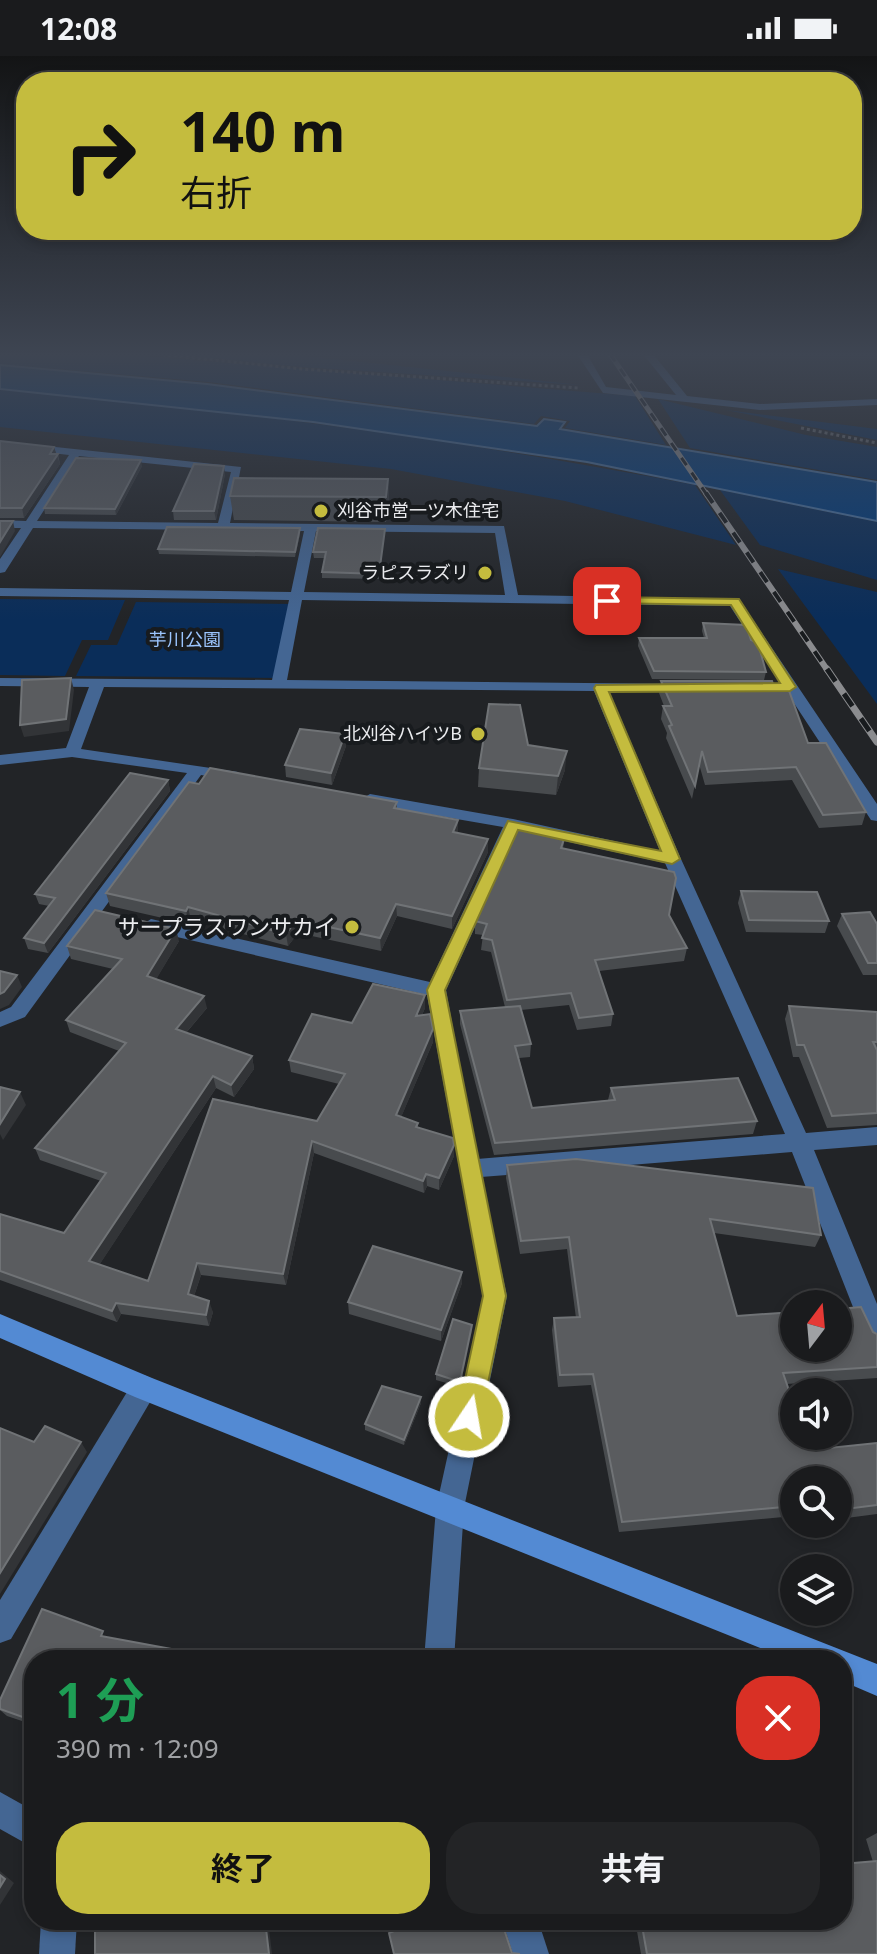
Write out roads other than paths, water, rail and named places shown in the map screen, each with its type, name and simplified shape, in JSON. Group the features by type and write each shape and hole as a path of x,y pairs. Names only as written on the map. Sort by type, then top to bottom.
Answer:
{"street":[{"path":"0,444 237,469 223,526"},
{"path":"0,569 77,451"},
{"path":"0,524 500,529 512,600"},
{"path":"279,683 311,525"},
{"path":"0,592 734,602 877,816"},
{"path":"0,682 695,687"},
{"path":"72,752 98,683"},
{"path":"727,687 790,687"},
{"path":"600,688 672,859 800,1143 877,1335"},
{"path":"0,760 72,752 243,777"},
{"path":"0,1020 18,1012 108,915 198,769"},
{"path":"348,795 513,824 672,859"},
{"path":"440,1650 450,1508 495,1296 468,1169 436,990 513,824"},
{"path":"108,915 436,990"},
{"path":"468,1169 877,1136"},
{"path":"0,1326 144,1388 803,1650"},
{"path":"0,1628 144,1388"},
{"path":"852,1669 877,1680"},
{"path":"0,1809 24,1825"},
{"path":"57,1954 58,1930"},
{"path":"523,1930 531,1954"}],"railway":[{"path":"671,443 707,495"},
{"path":"706,493 828,671"},
{"path":"827,669 877,742"}],"place":[{"name":"刈谷市営一ツ木住宅","path":"321,511"},
{"name":"ラピスラズリ","path":"485,573"},
{"name":"北刈谷ハイツB","path":"478,734"},
{"name":"サープラスワンサカイ","path":"352,927"}],"park label":[{"name":"芋川公園","path":"185,640"}]}
